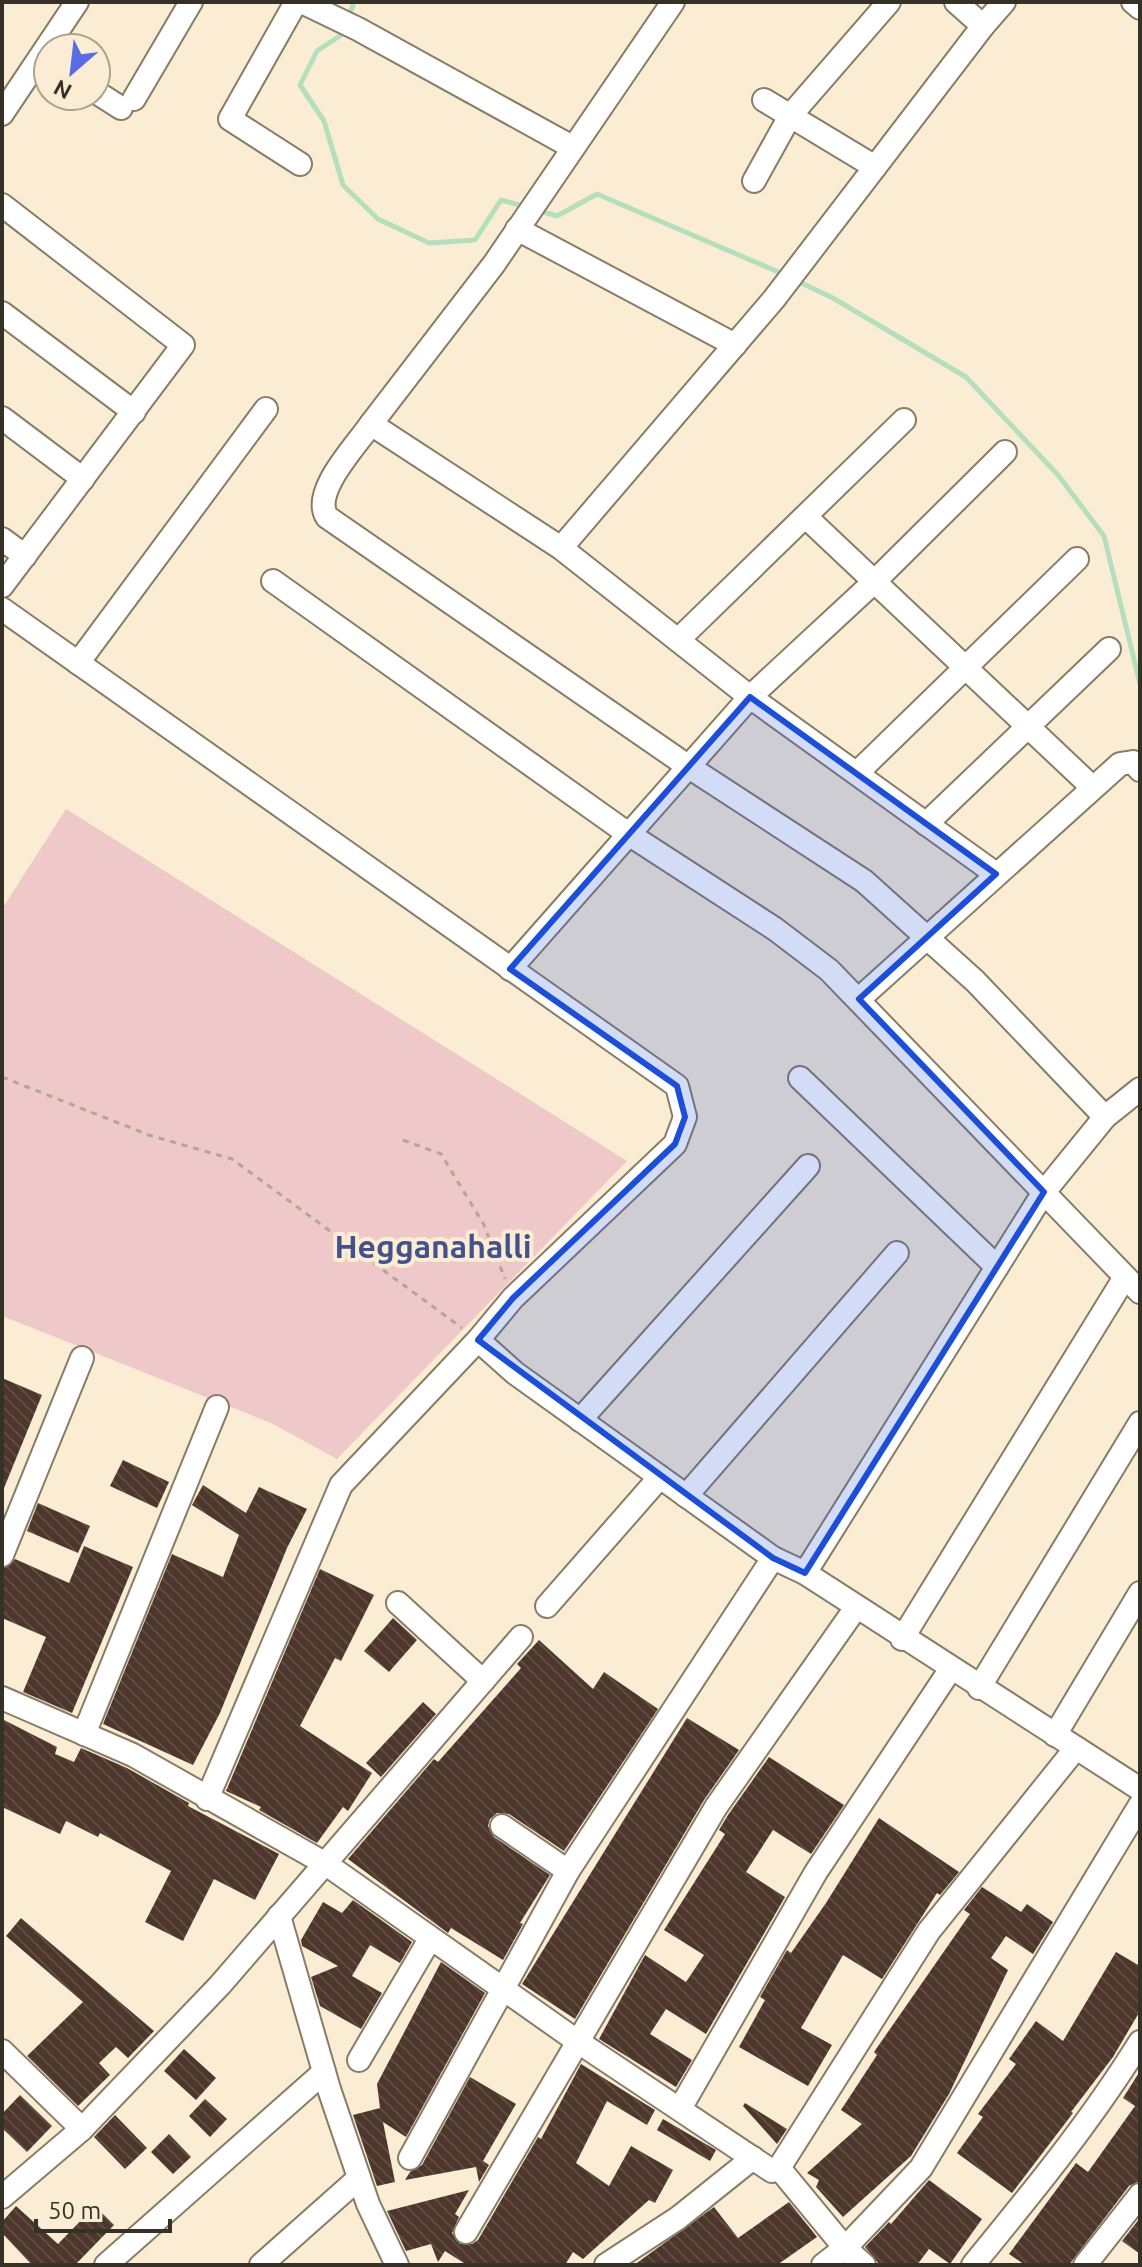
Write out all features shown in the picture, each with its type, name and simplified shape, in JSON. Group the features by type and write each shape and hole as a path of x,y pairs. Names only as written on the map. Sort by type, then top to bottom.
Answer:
{"street":[{"path":"59,32 77,2"},
{"path":"112,98 128,104 191,2"},
{"path":"300,164 230,119 299,2 357,28 572,147"},
{"path":"673,2 520,224 323,493 322,510 327,517 689,767 849,870 928,936 1105,1117"},
{"path":"754,181 790,116 889,2"},
{"path":"956,2 983,26"},
{"path":"561,548 783,287 1004,2"},
{"path":"1133,2 1140,8"},
{"path":"2,114 32,73"},
{"path":"764,100 875,167"},
{"path":"2,205 183,345 2,586"},
{"path":"520,224 735,345"},
{"path":"2,313 134,412"},
{"path":"78,663 266,409"},
{"path":"2,418 83,479"},
{"path":"678,640 904,420"},
{"path":"371,424 561,548 750,697 996,874"},
{"path":"510,969 750,697 874,582 1005,452"},
{"path":"806,517 1092,787"},
{"path":"2,539 25,556"},
{"path":"858,772 1077,559"},
{"path":"273,581 627,833 775,929 829,970 1132,1285 902,1639"},
{"path":"2,609 677,1086 685,1117 675,1144 513,1298 478,1340 341,1485 207,1799"},
{"path":"926,824 1109,649"},
{"path":"859,999 1120,764 1133,762 1140,770"},
{"path":"800,1078 997,1267"},
{"path":"805,1573 1044,1192 1105,1117 1140,1089"},
{"path":"580,1420 808,1166"},
{"path":"686,1496 897,1253"},
{"path":"478,1340 515,1373 773,1558 805,1573 855,1609 1140,1789"},
{"path":"2,1555 82,1358"},
{"path":"84,1734 217,1407"},
{"path":"979,1688 1140,1423"},
{"path":"547,1606 660,1477"},
{"path":"410,2158 568,1871 773,1558"},
{"path":"1055,1735 1140,1593"},
{"path":"398,1603 483,1681"},
{"path":"466,2232 716,1807 855,1609"},
{"path":"5,2187 82,2129 220,1985 521,1637"},
{"path":"681,2107 816,1872 950,1670"},
{"path":"2,1698 133,1755 326,1864 430,1939 505,1987 577,2041 681,2107 772,2171 779,2168 929,1931 1076,1748"},
{"path":"823,2265 845,2248 921,2168 1140,1805"},
{"path":"502,1826 568,1871"},
{"path":"279,1916 324,2072 359,2178 397,2265"},
{"path":"359,2060 430,1939"},
{"path":"973,2265 1055,2164 1112,2087 1140,2042"},
{"path":"2,2051 82,2129"},
{"path":"106,2265 324,2072"},
{"path":"606,2265 678,2218 753,2158"},
{"path":"779,2168 845,2248 864,2265"},
{"path":"261,2265 359,2178"},
{"path":"1085,2265 1140,2195"}],"path":[{"path":"2,1077 149,1135 232,1159 478,1340"},
{"path":"403,1140 441,1154 484,1225 513,1298"}],"highlighted area":[{"path":"750,697 996,874 859,999 1044,1192 805,1573 773,1558 478,1340 513,1298 675,1144 685,1117 677,1086 510,969"}],"shaded area":[{"path":"66,809 627,1161 337,1459 271,1423 2,1316 2,909"}],"building":[{"path":"2,1378 42,1395 2,1493"},
{"path":"123,1460 169,1482 157,1508 110,1486"},
{"path":"203,1485 246,1513 259,1487 307,1509 287,1548 220,1713 193,1765 103,1724 172,1554 223,1577 239,1535 192,1505"},
{"path":"38,1503 90,1526 78,1553 27,1531"},
{"path":"84,1546 133,1567 72,1713 23,1692 46,1637 2,1618 2,1569 15,1559 69,1583"},
{"path":"320,1569 374,1595 341,1661 335,1658 300,1726 372,1773 348,1811 343,1807 317,1843 259,1810 261,1807 226,1791"},
{"path":"393,1618 417,1640 389,1672 364,1651"},
{"path":"539,1640 593,1689 604,1672 658,1709 564,1851 509,1814 497,1813 490,1819 488,1826 494,1837 550,1875 520,1923 523,1924 503,1960 451,1928 448,1933 348,1859 434,1759 438,1762 521,1668 517,1664"},
{"path":"423,1702 436,1714 381,1777 366,1763"},
{"path":"687,1718 739,1750 704,1800 575,2019 522,1984"},
{"path":"2,1719 57,1747 55,1754 74,1762 81,1748 127,1768 189,1803 188,1806 279,1854 255,1900 214,1879 183,1941 145,1922 171,1871 100,1833 98,1837 66,1821 60,1834 2,1807"},
{"path":"769,1757 844,1805 811,1854 773,1830 746,1872 785,1897 706,2034 666,2009 650,2034 692,2060 676,2087 599,2039 645,1955 686,1982 704,1955 664,1930 725,1834 719,1830 728,1815"},
{"path":"879,1818 959,1872 940,1895 937,1893 882,1979 843,1955 801,2028 832,2045 808,2086 739,2047 765,2000 760,1997 787,1950 791,1953 826,1903"},
{"path":"982,1887 1021,1912 1027,1904 1053,1922 1033,1954 1006,1936 991,1958 1008,1970 949,2094 911,2156 843,2217 816,2187 819,2180 807,2173 862,2124 841,2110 877,2055 874,2052 970,1914 964,1910"},
{"path":"353,1900 412,1942 400,1963 370,1945 352,1976 382,1993 361,2029 320,2006 311,1977 338,1966 302,1946 301,1940 323,1902 342,1913"},
{"path":"21,1918 154,2031 128,2058 116,2047 99,2063 110,2075 78,2106 27,2056 83,2002 6,1936"},
{"path":"1116,1952 1140,1966 1140,2011 1113,2057 1012,2193 957,2153 983,2117 978,2114 1016,2064 1009,2059 1036,2021 1063,2041"},
{"path":"441,1962 485,1993 406,2137 383,2122 395,2182 377,2186 353,2115 380,2108 377,2084"},
{"path":"184,2049 216,2078 196,2100 164,2071"},
{"path":"581,2064 655,2110 647,2125 607,2101 576,2163 609,2186 631,2146 673,2170 655,2203 649,2200 583,2259 573,2252 565,2265 467,2265 445,2251 438,2262 431,2244 406,2251 387,2211 469,2190 455,2214 459,2217 452,2233 460,2244 472,2244 478,2240 538,2137 541,2139"},
{"path":"1140,2071 1140,2181 1129,2186 1069,2265 1025,2265 1009,2254 1076,2163 1088,2172 1135,2106 1123,2098"},
{"path":"470,2077 516,2104 483,2161 489,2165 479,2182 476,2167 405,2180 410,2172 422,2165"},
{"path":"20,2095 52,2126 27,2152 2,2128 2,2114"},
{"path":"205,2099 227,2119 210,2137 189,2116"},
{"path":"745,2103 787,2129 777,2144 743,2106"},
{"path":"115,2115 147,2148 125,2169 94,2137"},
{"path":"663,2119 716,2150 710,2161 657,2130"},
{"path":"169,2134 191,2157 173,2174 151,2152"},
{"path":"929,2180 982,2219 950,2264 929,2249 917,2265 880,2265 865,2247 889,2222 891,2224"},
{"path":"789,2202 817,2237 777,2265 634,2265 714,2207 738,2238"},
{"path":"16,2206 58,2244 95,2206 114,2225 75,2265 32,2265 2,2233 2,2222"},
{"path":"1140,2218 1140,2254 1122,2241"}],"waterway":[{"path":"348,18 354,2"},
{"path":"344,27 341,35 317,51 300,85 324,121 343,185 378,219 429,243 475,240 501,200 526,207"},
{"path":"540,211 557,216 597,194 783,274"},
{"path":"795,280 833,298 966,377 1058,475 1104,536 1140,684"}],"district":[{"name":"Hegganahalli","path":"433,1247"}]}
